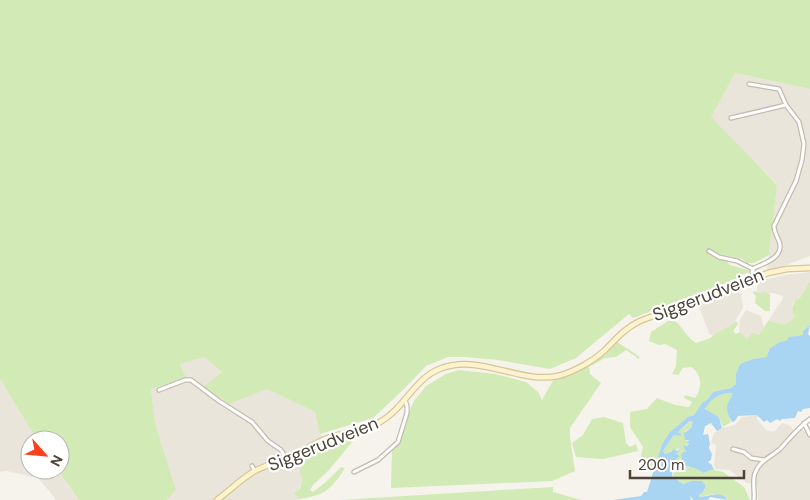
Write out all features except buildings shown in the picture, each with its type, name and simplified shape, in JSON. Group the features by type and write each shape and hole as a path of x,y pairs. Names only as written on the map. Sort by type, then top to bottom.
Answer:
{"main road":[{"name":"Siggerudveien","path":"217,500 255,471 297,454 327,438 378,424 390,416 429,375 441,368 452,365 472,365 541,376 562,375 598,355 620,333 636,323 778,270 810,268"}],"street":[{"path":"749,84 779,89 786,105 799,122 804,144 802,160 792,191 774,226 780,252 753,269"},
{"path":"731,118 786,105"},
{"path":"709,251 718,257 737,261 753,269"},
{"path":"753,269 754,278"},
{"path":"160,390 186,380 191,380 214,398 252,422 270,443 281,450 284,455"},
{"path":"354,472 378,460 398,442 407,413 405,400"},
{"path":"754,500 755,473 764,460 778,450 792,433 810,419"},
{"path":"804,423 810,435"},
{"path":"733,449 744,452 751,458 764,460"},
{"path":"252,466 255,471"}],"shaded area":[{"path":"735,73 810,89 810,256 767,272 777,184 710,118"},
{"path":"810,272 810,281 800,298 793,303 794,317 792,320 789,323 779,325 769,320 782,301 783,296 774,293 756,293 759,281"},
{"path":"735,289 741,293 743,308 733,324 715,335 710,335 698,305 712,299 721,300 723,294"},
{"path":"746,310 761,316 764,328 759,335 747,339 739,331 740,320"},
{"path":"204,357 223,372 205,385 267,389 315,412 324,445 311,451 299,468 302,480 297,495 298,500 167,500 176,490 155,423 151,389 185,379 180,364"},
{"path":"0,379 31,430 20,430 20,474 7,471 0,472"},
{"path":"758,415 757,419 766,430 774,432 782,423 789,425 797,433 802,429 805,432 810,428 810,500 758,500 757,485 747,483 729,470 716,469 714,465 716,445 711,443 714,433 722,428 735,425 742,417"},
{"path":"40,480 65,480 79,500 55,500"}],"green space":[{"path":"0,0 810,0 810,89 735,73 711,117 777,185 769,255 754,263 747,263 742,259 720,254 730,265 750,272 741,275 742,277 633,318 629,314 576,358 550,369 498,360 448,357 426,366 373,418 320,434 315,412 267,389 229,404 204,386 222,372 204,357 180,364 186,378 151,389 155,423 176,490 167,500 79,500 65,480 70,480 70,430 31,430 0,379"},
{"path":"810,281 810,325 803,331 803,335 791,337 784,343 768,350 767,357 753,359 740,364 736,374 736,384 731,388 713,392 694,415 688,417 670,432 662,444 655,466 641,464 640,459 643,447 630,427 630,412 647,409 657,398 675,405 689,407 692,402 684,398 685,395 695,398 700,386 699,377 691,367 683,368 678,375 672,374 676,366 677,350 665,344 659,345 649,341 651,332 668,321 674,320 690,339 696,343 710,338 736,321 738,324 733,331 736,334 740,332 747,339 753,333 759,335 769,320 786,324 792,320 794,317 792,309 795,300 800,298"},
{"path":"754,291 770,294 770,311 765,311 755,303 756,296 753,293"},
{"path":"616,341 640,357 638,359 626,350 616,357 605,358 589,367 590,374 601,383 570,428 575,471 552,481 391,488 392,450 414,401 426,386 446,374 459,370 495,374 526,382 538,392 542,400 554,379 580,370 603,354"},
{"path":"732,393 733,395 728,408 731,422 723,427 719,417 707,411 705,407 715,397"},
{"path":"604,417 623,423 626,443 630,447 636,444 638,451 603,459 576,457 572,443 583,435 592,419"},
{"path":"693,421 691,428 685,431 685,440 689,441 687,442 689,443 685,446 683,445 686,452 683,452 681,455 683,462 679,462 676,459 680,456 676,454 680,448 665,454 663,451 674,435 681,434 678,432"},
{"path":"351,436 353,441 310,490 313,492 341,467 345,468 336,481 326,490 315,496 299,499 294,493 300,489 302,480 299,468 306,455 324,445"},
{"path":"694,467 704,473 713,467 715,470 723,472 744,487 750,500 728,500 713,494 699,497 706,486 702,481 683,484 672,475 679,468"},
{"path":"553,487 553,492 582,500 340,500"}],"water":[{"path":"810,325 808,334 810,336 810,408 803,409 801,412 798,411 795,418 782,419 780,421 777,419 770,423 767,420 764,422 757,415 738,416 732,422 727,410 732,393 720,395 710,402 705,409 719,417 722,428 717,431 711,423 705,426 703,435 708,434 709,448 712,454 711,460 708,462 712,465 713,469 703,473 692,467 683,467 672,473 672,476 683,484 692,481 702,481 706,486 699,497 722,495 728,500 710,497 708,500 693,500 690,495 691,500 613,500 641,496 644,492 647,492 662,444 670,432 688,417 694,415 713,392 731,388 736,384 736,374 740,364 753,359 767,357 769,349 780,342 786,341 789,337 803,335 803,331","holes":["690,421 693,422 691,428 684,433 685,440 689,440 687,442 689,444 683,445 686,452 683,452 681,455 683,462 679,462 676,459 680,456 676,454 681,448 677,451 674,449 665,454 663,451 674,435 681,436 678,432"]}]}
